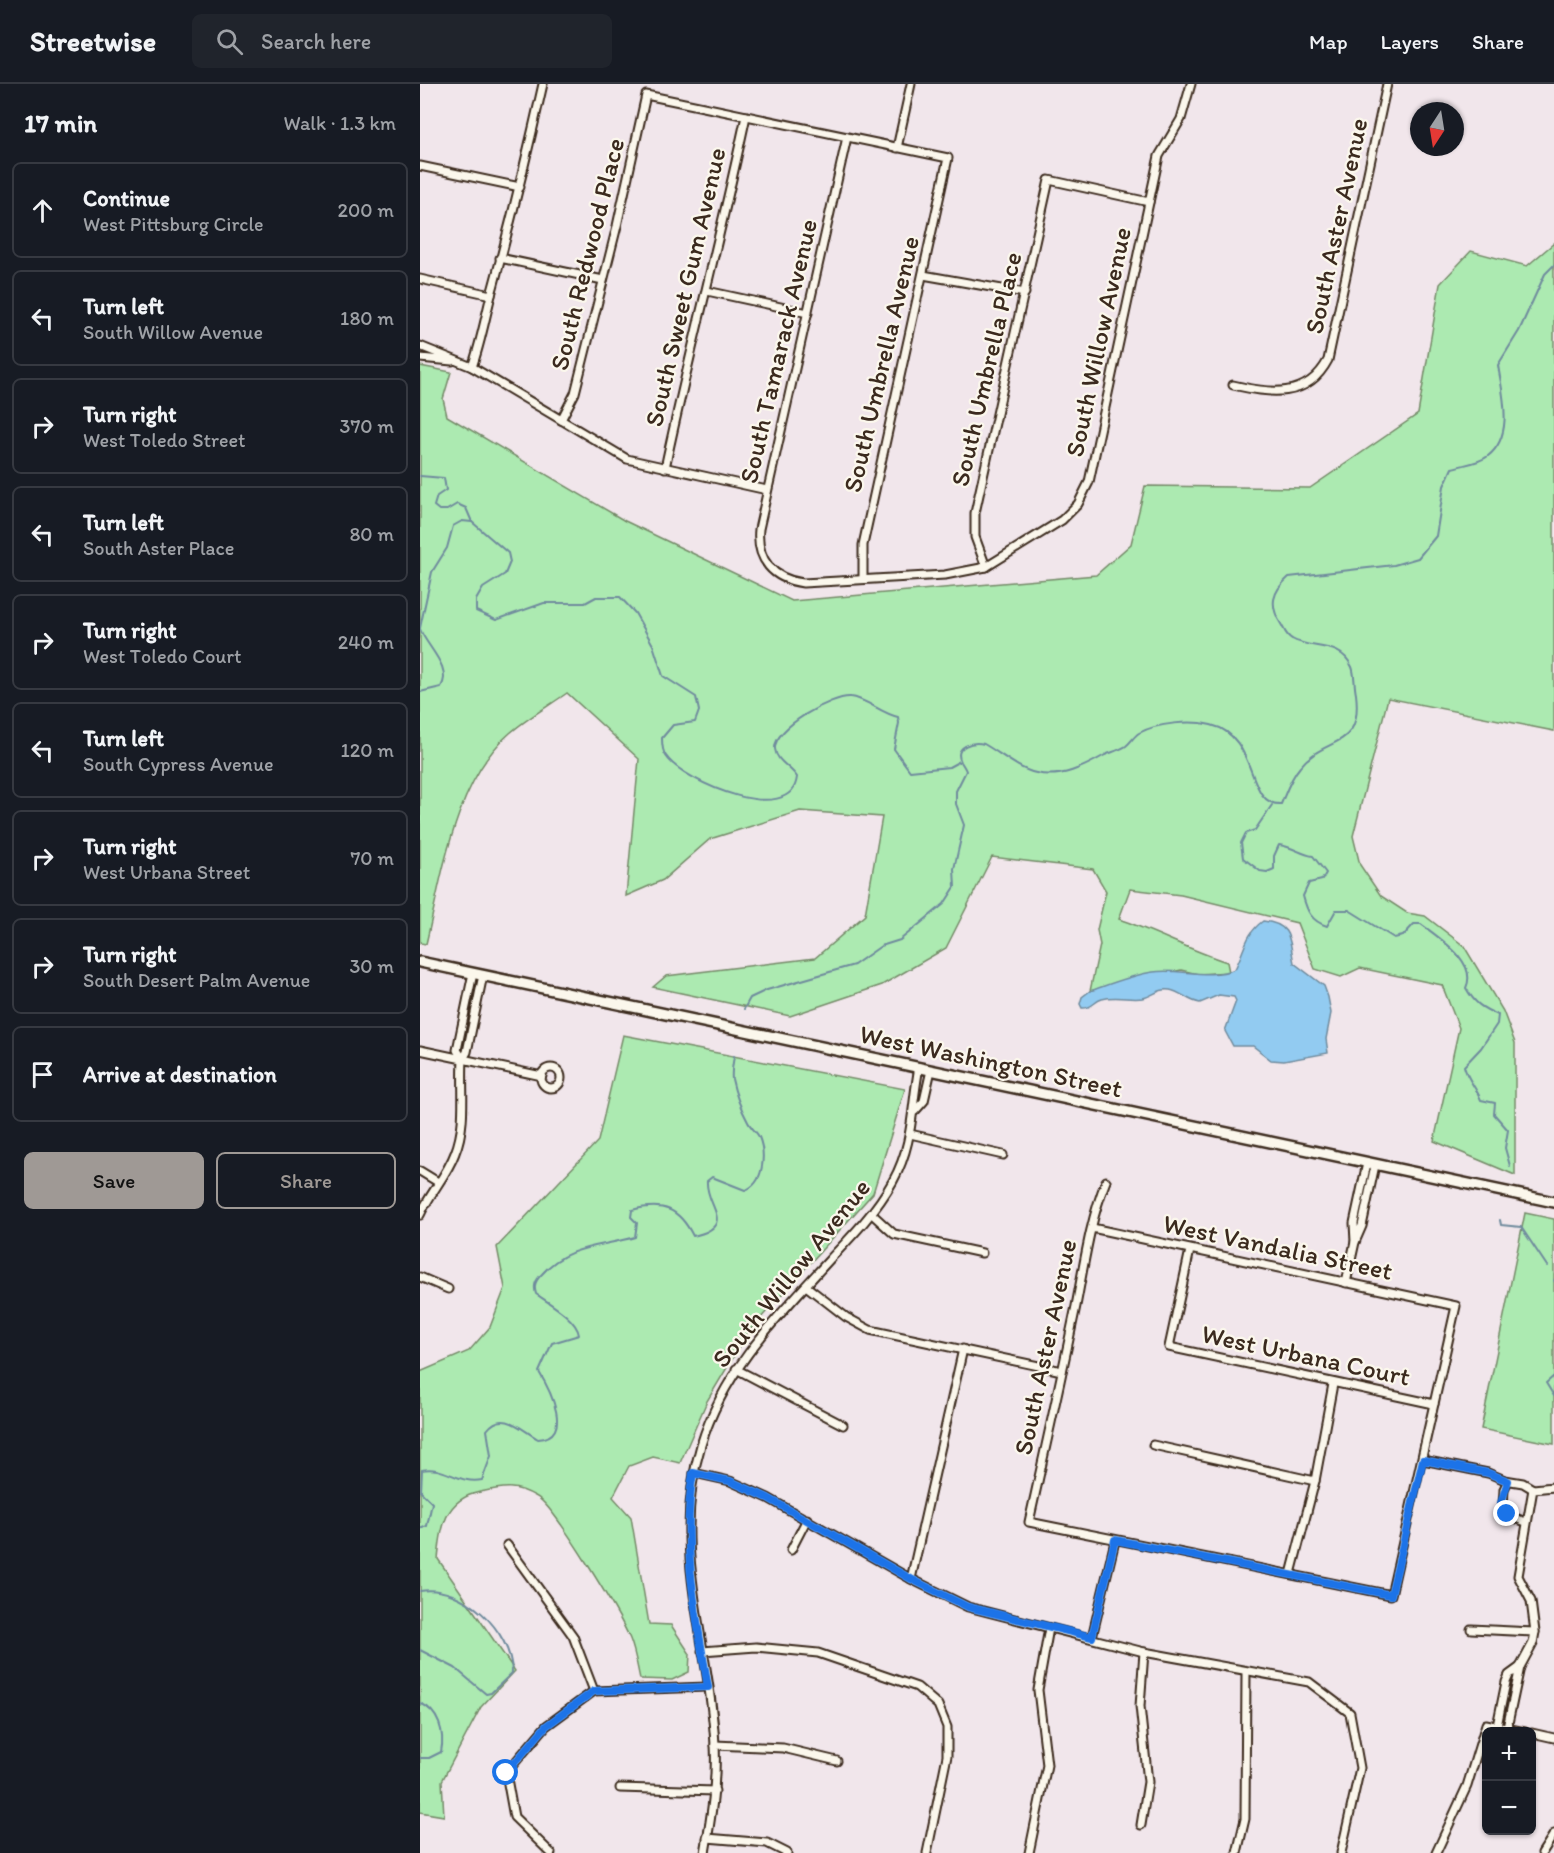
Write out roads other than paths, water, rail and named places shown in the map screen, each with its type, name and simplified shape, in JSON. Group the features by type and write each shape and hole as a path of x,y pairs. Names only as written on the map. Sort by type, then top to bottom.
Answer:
{"main road":[{"name":"West Washington Street","path":"420,962 1554,1202"}],"street":[{"path":"471,367 479,349 500,258 520,187 543,84"},
{"path":"746,116 897,148 911,84"},
{"name":"South Willow Avenue","path":"986,567 1062,520 1084,494 1116,364 1159,156 1181,119 1191,84"},
{"name":"South Aster Avenue","path":"1233,385 1283,392 1301,387 1319,374 1331,350 1387,84"},
{"name":"South Redwood Place","path":"561,420 574,397 646,95 746,116"},
{"name":"South Sweet Gum Avenue","path":"665,468 746,116"},
{"name":"South Tamarack Avenue","path":"847,137 758,536 760,552 772,572 781,578 803,583 863,579"},
{"name":"South Umbrella Avenue","path":"863,579 863,545 948,158 897,148"},
{"path":"420,166 520,187"},
{"name":"South Umbrella Place","path":"986,567 975,537 974,519 1049,180 1149,202"},
{"path":"500,258 603,280"},
{"path":"923,275 1025,293"},
{"path":"420,279 491,295"},
{"path":"707,291 808,313"},
{"path":"420,346 471,367 627,459 767,490"},
{"path":"420,358 458,362"},
{"path":"863,579 945,574 986,567"},
{"path":"420,1215 453,1158 461,1132 463,1059 467,1052 478,974"},
{"path":"420,1050 542,1076"},
{"name":"South Willow Avenue","path":"705,1853 715,1791 715,1745 688,1554 687,1518 693,1473 710,1419 736,1369 753,1344 872,1214 893,1180 910,1134 915,1111 913,1099 919,1068"},
{"name":"South Willow Avenue","path":"915,1111 924,1101 931,1070"},
{"path":"910,1134 1003,1155"},
{"path":"1346,1282 1354,1242 1362,1226 1371,1164"},
{"path":"420,1171 438,1182"},
{"name":"South Aster Avenue","path":"1106,1181 1092,1228 1029,1522 1115,1540"},
{"path":"872,1214 894,1234 982,1253"},
{"name":"West Vandalia Street","path":"1092,1228 1456,1306 1434,1404"},
{"name":"West Urbana Court","path":"1190,1250 1169,1347 1434,1404"},
{"path":"420,1277 448,1290"},
{"path":"806,1286 846,1317 870,1330 1062,1371"},
{"path":"911,1579 963,1349"},
{"path":"736,1369 843,1425"},
{"path":"1291,1574 1315,1481 1333,1384"},
{"path":"1092,1637 1115,1540 1391,1595 1434,1404"},
{"path":"1153,1445 1315,1481"},
{"path":"1423,1460 1488,1473 1508,1481 1523,1483 1533,1489 1554,1487"},
{"path":"693,1473 730,1481 807,1519 911,1579 968,1607 1144,1652 1309,1682 1350,1713 1360,1768 1341,1853"},
{"path":"1508,1481 1501,1503 1503,1508 1512,1517 1526,1522"},
{"path":"1507,1727 1520,1667 1533,1643 1535,1632 1531,1601 1518,1576 1533,1489"},
{"path":"791,1550 807,1519"},
{"path":"507,1545 573,1636 594,1691"},
{"path":"1029,1853 1047,1765 1038,1690 1049,1628"},
{"path":"1471,1629 1535,1632"},
{"path":"702,1651 756,1647 818,1653 917,1687 938,1705 946,1727 947,1756 927,1853"},
{"path":"1141,1825 1148,1782 1140,1706 1144,1652"},
{"path":"1497,1726 1506,1682 1509,1675 1520,1667"},
{"path":"1237,1853 1245,1819 1246,1672"},
{"path":"551,1853 514,1818 506,1773 546,1726 594,1691 708,1687"},
{"path":"1436,1853 1467,1786 1486,1724 1502,1727"},
{"path":"1536,1734 1554,1738"},
{"path":"715,1745 783,1748 837,1761"},
{"path":"620,1788 715,1791"},
{"path":"1542,1853 1552,1844 1554,1834"},
{"path":"707,1838 767,1843 787,1853"}],"water":[{"path":"1263,921 1273,923 1285,930 1290,941 1294,963 1324,986 1331,1013 1326,1039 1328,1053 1284,1061 1271,1060 1253,1046 1233,1046 1225,1031 1236,1001 1234,997 1219,995 1200,1003 1174,991 1166,990 1143,998 1102,999 1085,1008 1082,1008 1080,1004 1082,997 1090,991 1145,973 1163,971 1215,974 1235,969 1252,931"}],"waterway":[{"path":"744,1009 750,998 767,990 854,965 881,946 900,940 944,904 955,887 954,869 964,825 956,804 956,791 966,771 959,757 962,748 970,744 984,744 1029,771 1054,774 1081,768 1121,749 1139,733 1146,730 1164,725 1203,723 1226,732 1237,742 1262,794 1270,802 1281,804 1291,780 1300,767 1320,750 1348,734 1354,725 1357,712 1354,673 1347,659 1341,653 1300,642 1288,636 1275,611 1276,593 1289,577 1394,565 1418,558 1436,536 1444,486 1452,468 1485,458 1502,437 1505,413 1498,365 1519,331 1545,274 1554,265"},
{"path":"420,476 444,478 446,490 437,496 434,506 439,510 447,510 457,504 466,508 472,522"},
{"path":"420,628 432,572 447,548 453,526 462,521 472,522 508,553 510,562 505,574 483,588 476,600 476,611 496,620 544,603 585,603 596,597 620,597 635,613 653,645 663,676 696,697 699,711 695,722 673,725 662,738 666,756 693,778 714,788 758,799 777,799 791,792 797,777 778,757 775,749 777,741 793,723 806,714 831,701 851,697 898,717 894,749 910,771 949,767 960,761"},
{"path":"420,629 444,672 441,687 420,692"},
{"path":"1272,805 1255,830 1246,833 1241,843 1243,858 1260,871 1267,872 1274,869 1274,856 1279,845 1313,856 1326,873 1322,880 1309,883 1303,896 1313,918 1327,926 1336,910 1349,910 1394,938 1403,936 1414,924 1421,924 1447,944 1462,960 1467,969 1466,988 1469,993 1479,1005 1498,1015 1497,1024 1481,1048 1464,1066 1481,1100 1495,1103 1494,1114 1508,1130 1505,1148 1510,1166"},
{"path":"420,1529 427,1526 432,1503 421,1492 422,1470 437,1470 466,1480 482,1480 491,1456 487,1430 493,1424 506,1421 538,1439 549,1436 555,1430 557,1422 553,1401 539,1372 552,1343 579,1335 568,1317 536,1294 538,1278 552,1264 573,1252 635,1237 637,1223 631,1217 632,1210 661,1207 676,1213 693,1236 706,1232 714,1227 717,1221 707,1181 712,1177 745,1190 756,1182 762,1168 761,1144 738,1101 732,1076 734,1056"},
{"path":"1500,1220 1501,1225 1521,1227 1547,1266"},
{"path":"1554,1376 1546,1383 1554,1396"},
{"path":"420,1591 436,1591 453,1595 482,1614 504,1641 510,1657 512,1673 491,1693 486,1694 455,1668 420,1650"},
{"path":"420,1703 432,1711 436,1717 442,1737 441,1752 429,1758 420,1758"}]}
